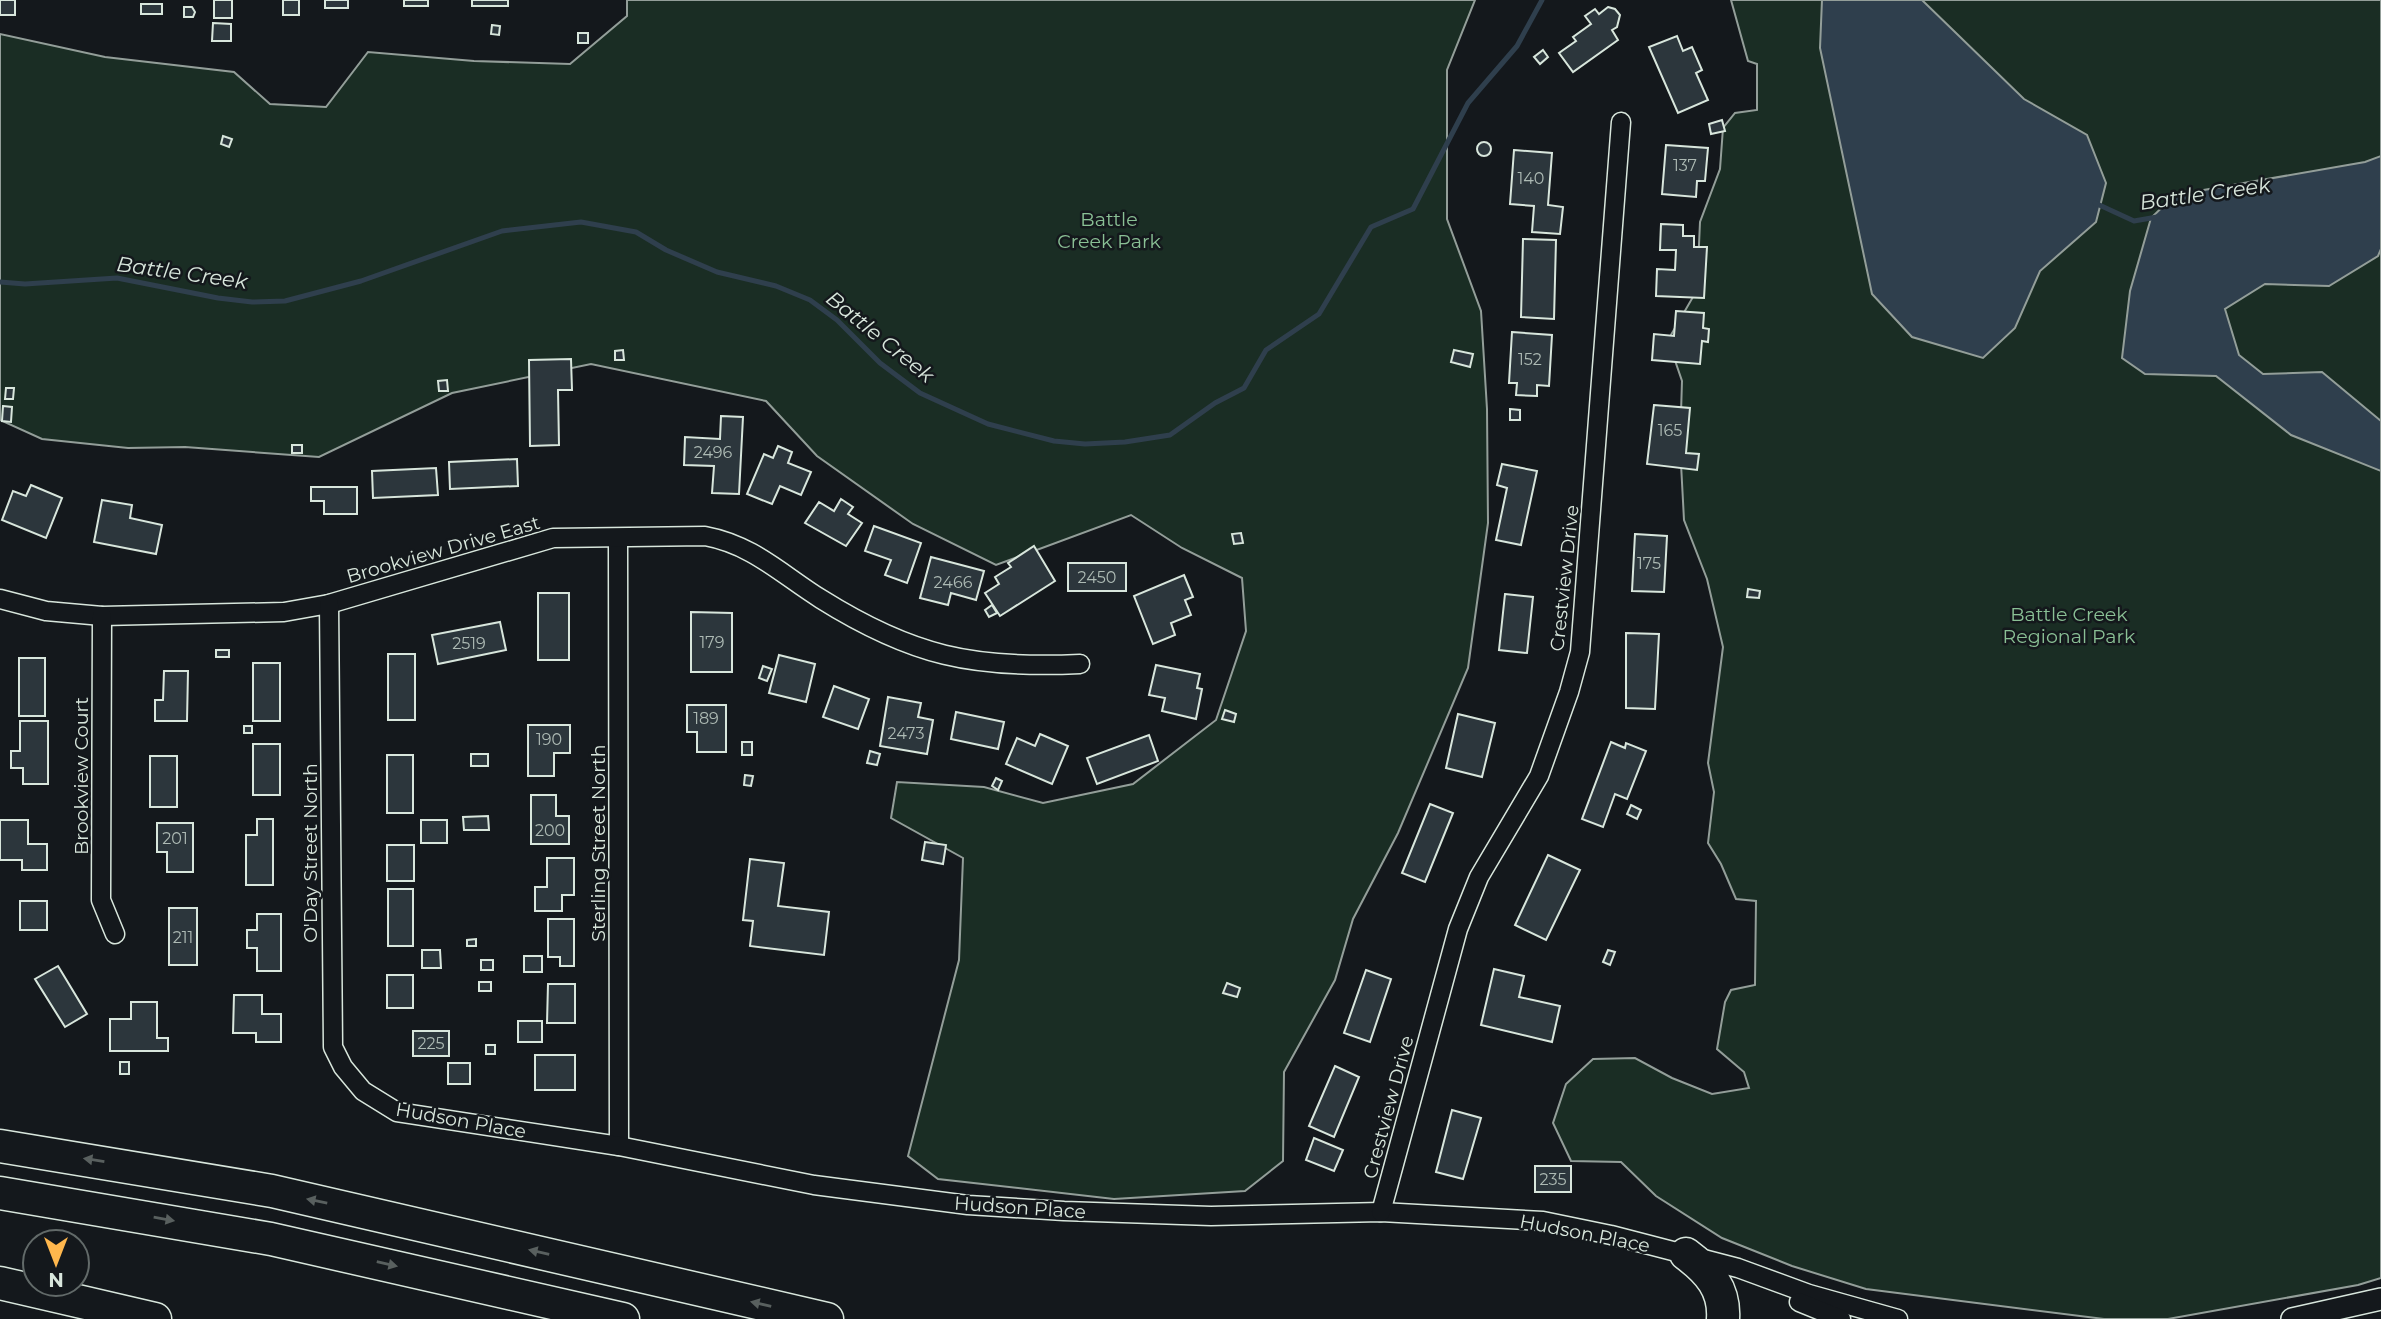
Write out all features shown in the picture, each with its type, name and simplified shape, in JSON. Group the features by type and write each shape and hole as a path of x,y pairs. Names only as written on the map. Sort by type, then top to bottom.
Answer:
{"highway":[{"path":"0,1146 272,1191 827,1319"},
{"path":"0,1193 271,1239 623,1319"},
{"path":"1686,1254 1712,1277 1720,1292 1723,1319"},
{"path":"0,1283 155,1319"}],"street":[{"name":"Crestview Drive","path":"1381,1212 1458,929 1479,877 1539,776 1569,692 1580,652 1621,122"},
{"name":"Brookview Drive East","path":"0,599 46,611 103,616 284,612 330,604 553,538 705,536 729,540 753,551 846,614 922,650 1006,666 1080,664"},
{"name":"Sterling Street North","path":"618,539 619,1146"},
{"name":"O'Day Street North","path":"330,604 333,1047 343,1067 363,1091"},
{"name":"Brookview Court","path":"103,616 101,901 115,934"},
{"name":"Hudson Place","path":"363,1091 397,1112 619,1146 814,1185 968,1205 1211,1216 1381,1212 1543,1221 1686,1254 1898,1319"},
{"name":"Hudson Place","path":"1686,1254 1841,1319"},
{"path":"0,1296 135,1319"},
{"path":"2292,1319 2381,1299"}],"green space":[{"name":"Battle Creek Park","path":"627,0 1475,0 1447,70 1447,219 1481,311 1487,409 1488,523 1468,668 1398,833 1353,919 1335,980 1284,1072 1283,1161 1245,1191 1114,1199 938,1179 908,1156 959,960 963,858 891,818 897,782 984,787 1043,803 1133,784 1216,720 1246,631 1242,578 1182,548 1131,515 996,565 913,524 817,456 766,401 591,364 452,393 319,457 185,447 128,448 42,439 0,420 0,34 105,57 234,72 270,104 326,107 368,52 474,61 570,64 627,16"},
{"name":"Battle Creek Regional Park","path":"1731,0 2381,0 2381,1278 2358,1285 2168,1319 2104,1319 1866,1289 1792,1266 1722,1238 1656,1196 1621,1162 1571,1161 1553,1123 1566,1084 1593,1059 1635,1058 1672,1078 1712,1094 1749,1088 1744,1072 1717,1049 1725,1002 1731,990 1755,985 1756,901 1736,899 1721,864 1708,843 1714,792 1708,763 1723,647 1707,579 1684,520 1680,445 1682,381 1668,340 1697,290 1700,222 1720,169 1723,128 1735,113 1757,110 1757,64 1748,61"}],"water":[{"path":"1822,0 1922,0 2024,99 2087,135 2106,183 2096,222 2040,271 2015,328 1983,358 1912,337 1872,294 1820,48"},
{"path":"2381,156 2381,249 2378,256 2329,286 2265,284 2225,309 2239,355 2263,374 2322,372 2381,421 2381,471 2291,435 2216,376 2145,374 2122,358 2130,291 2151,218 2175,195 2365,162"}],"building":[{"path":"0,0 15,0 15,15 0,15"},
{"path":"214,0 232,0 232,18 214,18"},
{"path":"283,0 299,0 299,15 283,15"},
{"path":"325,0 348,0 348,8 325,8"},
{"path":"404,0 428,0 428,6 404,6"},
{"path":"472,0 508,0 508,6 472,6"},
{"path":"141,4 162,4 162,14 141,14"},
{"path":"184,7 192,7 195,12 193,17 184,17"},
{"path":"1608,7 1615,9 1620,15 1617,27 1612,30 1618,40 1573,72 1559,53 1576,41 1573,37 1591,24 1585,16 1595,9 1599,14"},
{"path":"213,23 231,24 231,41 212,41"},
{"path":"492,25 500,26 499,35 491,34"},
{"path":"578,33 588,33 588,43 578,43"},
{"path":"1677,36 1683,51 1692,47 1702,70 1696,73 1708,100 1678,113 1649,47"},
{"path":"1543,50 1548,57 1540,64 1534,57"},
{"path":"1722,120 1725,131 1711,134 1709,124"},
{"path":"223,136 232,139 229,147 221,144"},
{"path":"1481,142 1487,142 1491,149 1487,156 1481,156 1477,152 1477,146"},
{"path":"1666,145 1708,148 1705,181 1697,181 1696,197 1662,194"},
{"path":"1514,150 1552,153 1548,205 1563,207 1560,234 1532,232 1534,206 1510,204"},
{"path":"1661,224 1683,225 1683,236 1694,236 1694,247 1707,247 1704,298 1656,296 1657,269 1675,270 1676,250 1660,250"},
{"path":"1523,239 1556,240 1554,319 1521,317"},
{"path":"1676,311 1704,313 1703,328 1709,329 1708,342 1702,341 1700,364 1652,360 1654,334 1674,336"},
{"path":"1512,332 1552,335 1549,386 1537,385 1537,396 1516,395 1517,383 1509,383"},
{"path":"623,350 624,360 615,360 615,351"},
{"path":"1454,350 1473,354 1470,367 1451,362"},
{"path":"571,359 572,390 558,390 559,445 530,446 529,360"},
{"path":"447,380 448,391 439,391 438,381"},
{"path":"6,388 14,388 13,399 5,399"},
{"path":"1654,405 1690,408 1686,453 1699,454 1697,470 1647,464"},
{"path":"3,406 12,407 11,422 2,421"},
{"path":"1510,409 1520,410 1520,420 1510,420"},
{"path":"721,416 743,417 739,494 712,493 714,466 684,465 685,437 720,439"},
{"path":"292,445 302,445 302,453 292,453"},
{"path":"778,446 792,452 788,463 811,472 801,495 780,486 772,504 747,494 764,454 773,458"},
{"path":"517,459 518,486 450,489 449,462"},
{"path":"1502,464 1537,471 1521,545 1496,540 1507,488 1497,485"},
{"path":"436,468 438,495 373,498 372,471"},
{"path":"31,485 62,498 46,538 2,520 13,491 26,496"},
{"path":"311,487 357,487 357,514 324,514 324,501 311,501"},
{"path":"841,499 853,507 848,514 862,523 846,546 805,523 819,502 834,511"},
{"path":"102,500 132,505 130,518 162,525 156,554 94,542"},
{"path":"874,526 921,543 907,583 885,575 891,560 865,551"},
{"path":"1241,533 1243,543 1234,544 1232,534"},
{"path":"1635,534 1667,536 1664,592 1632,591"},
{"path":"1034,546 1055,581 1000,616 985,593 999,584 995,577 1011,567 1008,563"},
{"path":"931,557 984,571 976,600 951,593 948,605 920,598"},
{"path":"1068,563 1126,563 1126,591 1068,591"},
{"path":"1184,575 1193,597 1185,600 1191,615 1171,623 1175,635 1153,644 1134,596"},
{"path":"1748,589 1760,591 1759,598 1747,597"},
{"path":"538,593 569,593 569,660 538,660"},
{"path":"1505,594 1533,597 1527,653 1499,650"},
{"path":"992,605 997,613 989,617 985,610"},
{"path":"691,612 732,613 732,672 691,672"},
{"path":"500,622 506,650 438,664 432,635"},
{"path":"1626,633 1659,634 1655,709 1626,708"},
{"path":"216,650 229,650 229,657 216,657"},
{"path":"388,654 415,654 415,720 388,720"},
{"path":"779,655 815,664 806,702 769,693"},
{"path":"19,658 45,658 45,716 19,716"},
{"path":"253,663 280,663 280,721 253,721"},
{"path":"1156,665 1200,674 1197,688 1202,689 1196,719 1162,711 1165,698 1149,695"},
{"path":"763,666 772,669 767,681 759,678"},
{"path":"164,671 188,671 187,721 155,721 155,700 163,700"},
{"path":"834,686 869,699 858,729 823,717"},
{"path":"888,697 921,703 918,717 933,720 927,754 880,746"},
{"path":"687,705 726,705 726,752 697,752 697,732 687,732"},
{"path":"1225,710 1236,714 1234,722 1222,719"},
{"path":"956,712 1004,722 998,749 951,739"},
{"path":"1458,714 1495,723 1482,777 1446,768"},
{"path":"20,721 48,721 48,784 23,784 23,768 11,768 11,751 20,751"},
{"path":"528,725 570,725 570,753 554,753 554,776 528,776"},
{"path":"244,726 252,726 252,733 244,733"},
{"path":"1040,734 1068,746 1052,784 1006,764 1017,738 1035,746"},
{"path":"1149,735 1158,761 1097,784 1087,758"},
{"path":"742,742 752,742 752,755 742,755"},
{"path":"1611,742 1625,748 1626,743 1646,751 1627,799 1615,794 1603,827 1582,819"},
{"path":"253,744 280,744 280,795 253,795"},
{"path":"870,751 880,754 877,765 867,763"},
{"path":"471,754 488,754 488,766 471,766"},
{"path":"387,755 413,755 413,813 387,813"},
{"path":"150,756 177,756 177,807 150,807"},
{"path":"745,775 753,776 751,786 744,785"},
{"path":"996,778 1002,781 998,790 992,786"},
{"path":"531,795 556,795 556,816 569,816 569,844 531,844"},
{"path":"1430,804 1453,813 1425,882 1402,873"},
{"path":"1631,805 1641,810 1637,819 1627,814"},
{"path":"488,816 489,830 464,830 463,817"},
{"path":"257,819 273,819 273,885 246,885 246,835 257,835"},
{"path":"0,820 28,820 28,844 47,844 47,870 22,870 22,860 0,860"},
{"path":"421,820 447,820 447,843 421,843"},
{"path":"157,823 193,823 193,872 167,872 167,852 157,852"},
{"path":"925,842 946,845 943,864 922,860"},
{"path":"387,845 414,845 414,881 387,881"},
{"path":"1548,855 1580,870 1546,940 1515,925"},
{"path":"547,858 574,858 574,895 562,895 562,911 535,911 535,887 547,887"},
{"path":"750,859 784,863 778,906 829,912 824,955 750,946 753,921 743,920"},
{"path":"388,889 413,889 413,946 388,946"},
{"path":"20,901 47,901 47,930 20,930"},
{"path":"169,908 197,908 197,965 169,965"},
{"path":"257,914 281,914 281,971 257,971 257,948 247,948 247,930 257,930"},
{"path":"548,919 574,919 574,966 560,966 560,957 548,957"},
{"path":"476,939 476,946 467,946 467,940"},
{"path":"422,950 440,950 441,968 422,968"},
{"path":"1608,950 1615,952 1610,965 1603,962"},
{"path":"524,956 542,956 542,972 524,972"},
{"path":"481,960 493,960 493,970 481,970"},
{"path":"58,966 87,1014 65,1027 35,979"},
{"path":"1494,969 1524,976 1519,997 1560,1006 1552,1042 1481,1025"},
{"path":"1366,970 1391,979 1370,1042 1344,1033"},
{"path":"387,975 413,975 413,1008 387,1008"},
{"path":"479,982 491,982 491,991 479,991"},
{"path":"1227,983 1240,988 1237,997 1223,993"},
{"path":"548,984 575,984 575,1023 547,1023"},
{"path":"234,995 262,995 262,1014 281,1014 281,1042 256,1042 256,1033 233,1033"},
{"path":"131,1002 157,1002 157,1038 168,1038 168,1051 110,1051 110,1019 131,1019"},
{"path":"518,1021 542,1021 542,1042 518,1042"},
{"path":"413,1031 449,1031 449,1056 413,1056"},
{"path":"486,1045 495,1045 495,1054 486,1054"},
{"path":"535,1055 575,1055 575,1090 535,1090"},
{"path":"120,1062 129,1062 129,1074 120,1074"},
{"path":"448,1063 470,1063 470,1084 448,1084"},
{"path":"1335,1066 1359,1077 1334,1137 1309,1126"},
{"path":"1452,1110 1481,1118 1463,1179 1436,1172"},
{"path":"1314,1138 1343,1150 1334,1171 1306,1160"},
{"path":"1535,1166 1571,1166 1571,1192 1535,1192"}],"waterway":[{"name":"Battle Creek","path":"0,282 25,284 117,278 218,298 252,302 285,301 361,281 502,231 581,222 636,232 666,250 717,272 776,286 810,300 837,320 880,363 920,393 988,424 1054,441 1085,444 1125,442 1170,435 1215,403 1244,388 1266,350 1319,314 1371,227 1413,209 1468,103 1517,46 1542,0"},
{"name":"Battle Creek","path":"2095,203 2134,221 2157,217"}]}
